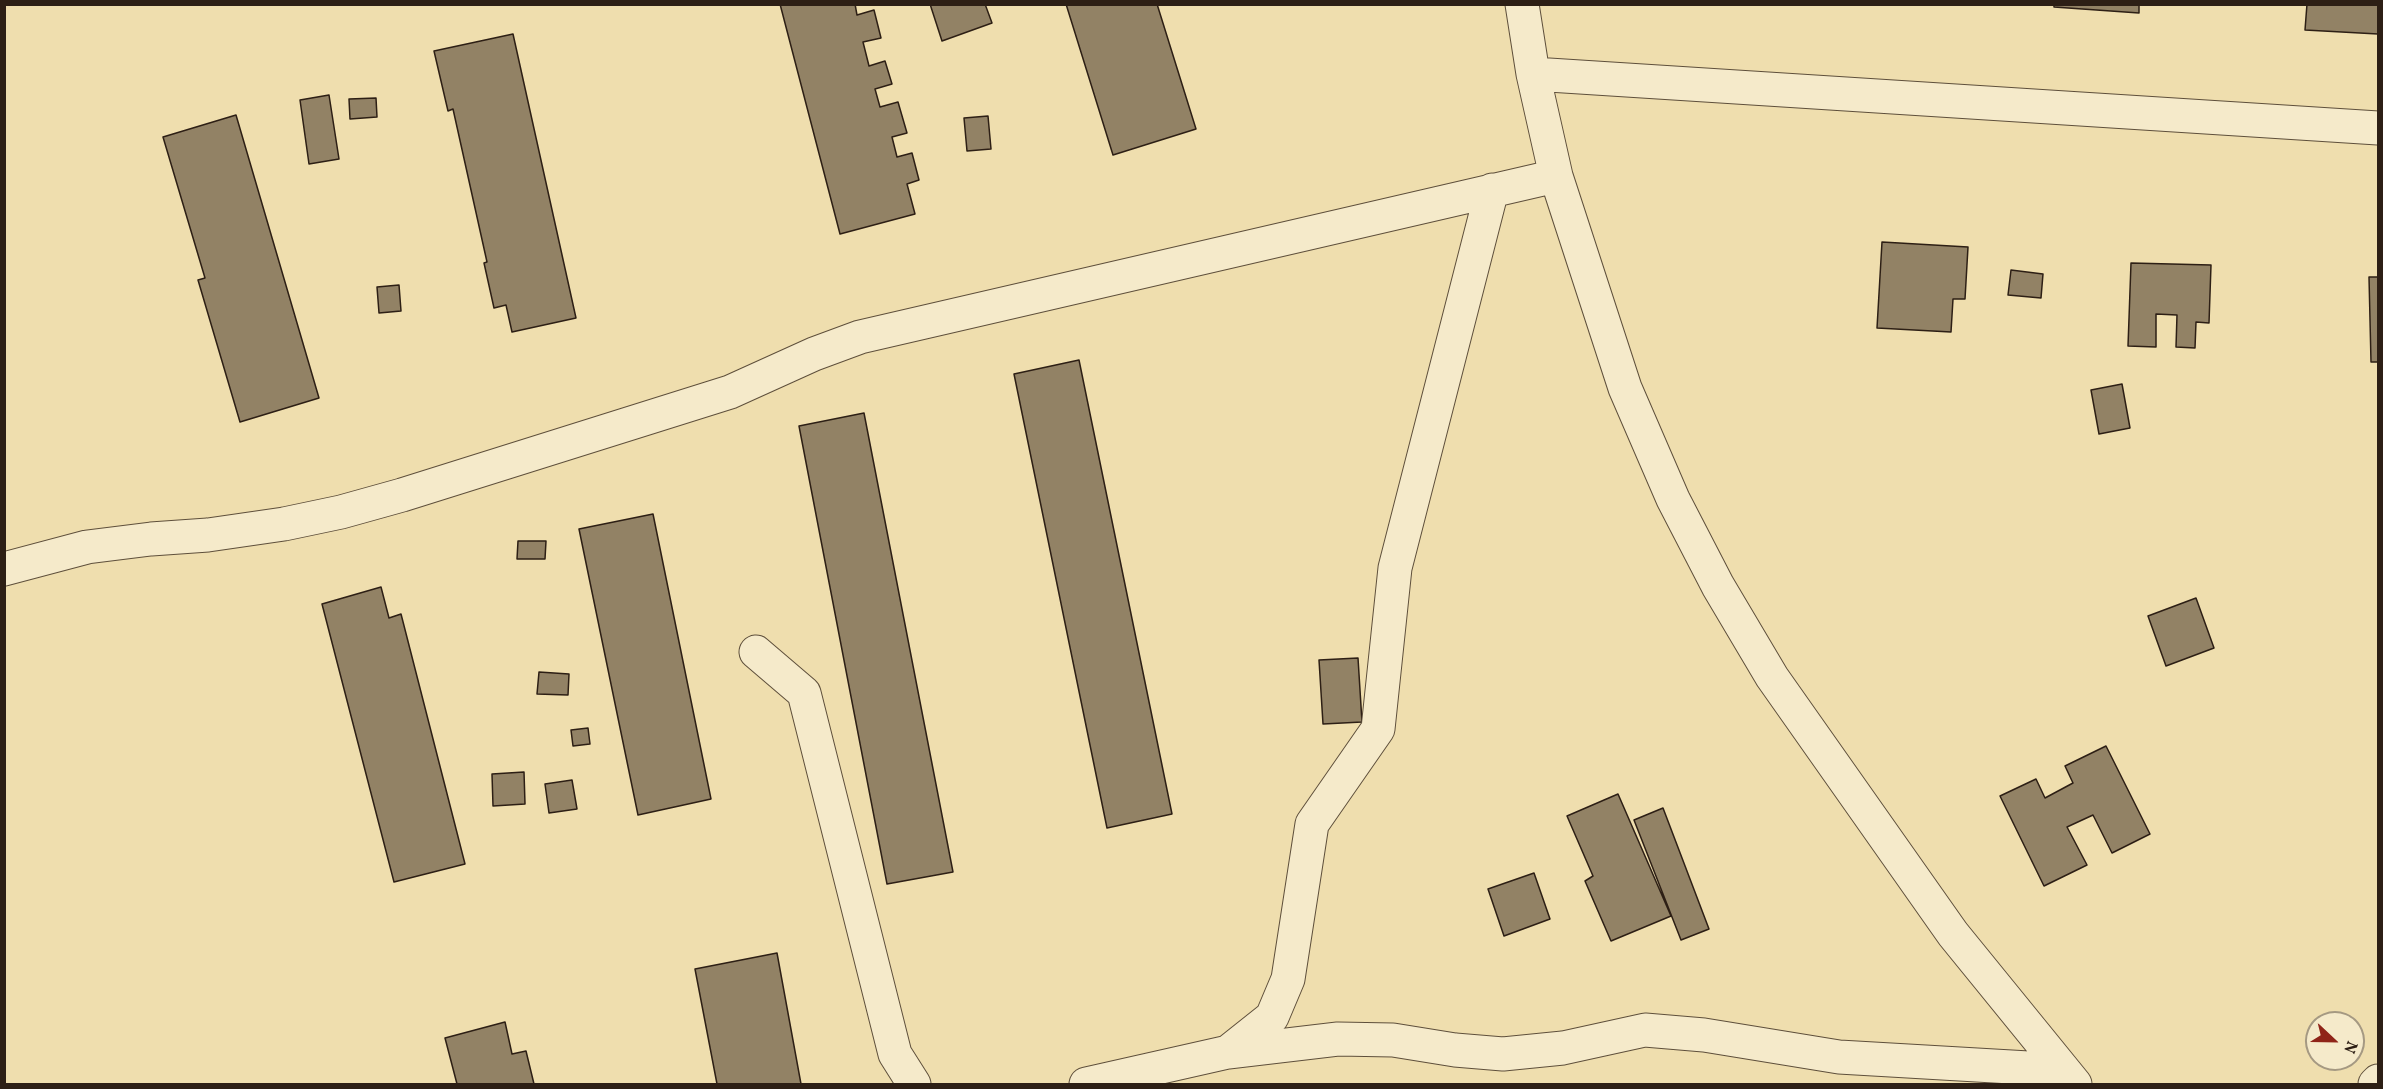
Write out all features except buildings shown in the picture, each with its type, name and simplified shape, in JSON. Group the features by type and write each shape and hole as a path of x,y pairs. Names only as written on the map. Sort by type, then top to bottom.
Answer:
{"street":[{"path":"1522,4 1533,74 1556,176 1625,388 1673,499 1718,586 1772,677 1947,924 2069,1077"},
{"path":"1533,74 2379,128"},
{"path":"4,569 87,547 151,538 208,535 284,524 341,512 730,392 814,354 860,337 1556,176"},
{"path":"1228,1052 1272,1017 1288,980 1312,824 1378,729 1395,568 1492,190"},
{"path":"756,652 804,693 895,1054 914,1084"},
{"path":"1086,1084 1228,1052 1338,1039 1394,1040 1455,1050 1503,1054 1563,1048 1645,1030 1704,1035 1839,1057 2069,1077"},
{"path":"2375,1084 2379,1081"}]}
